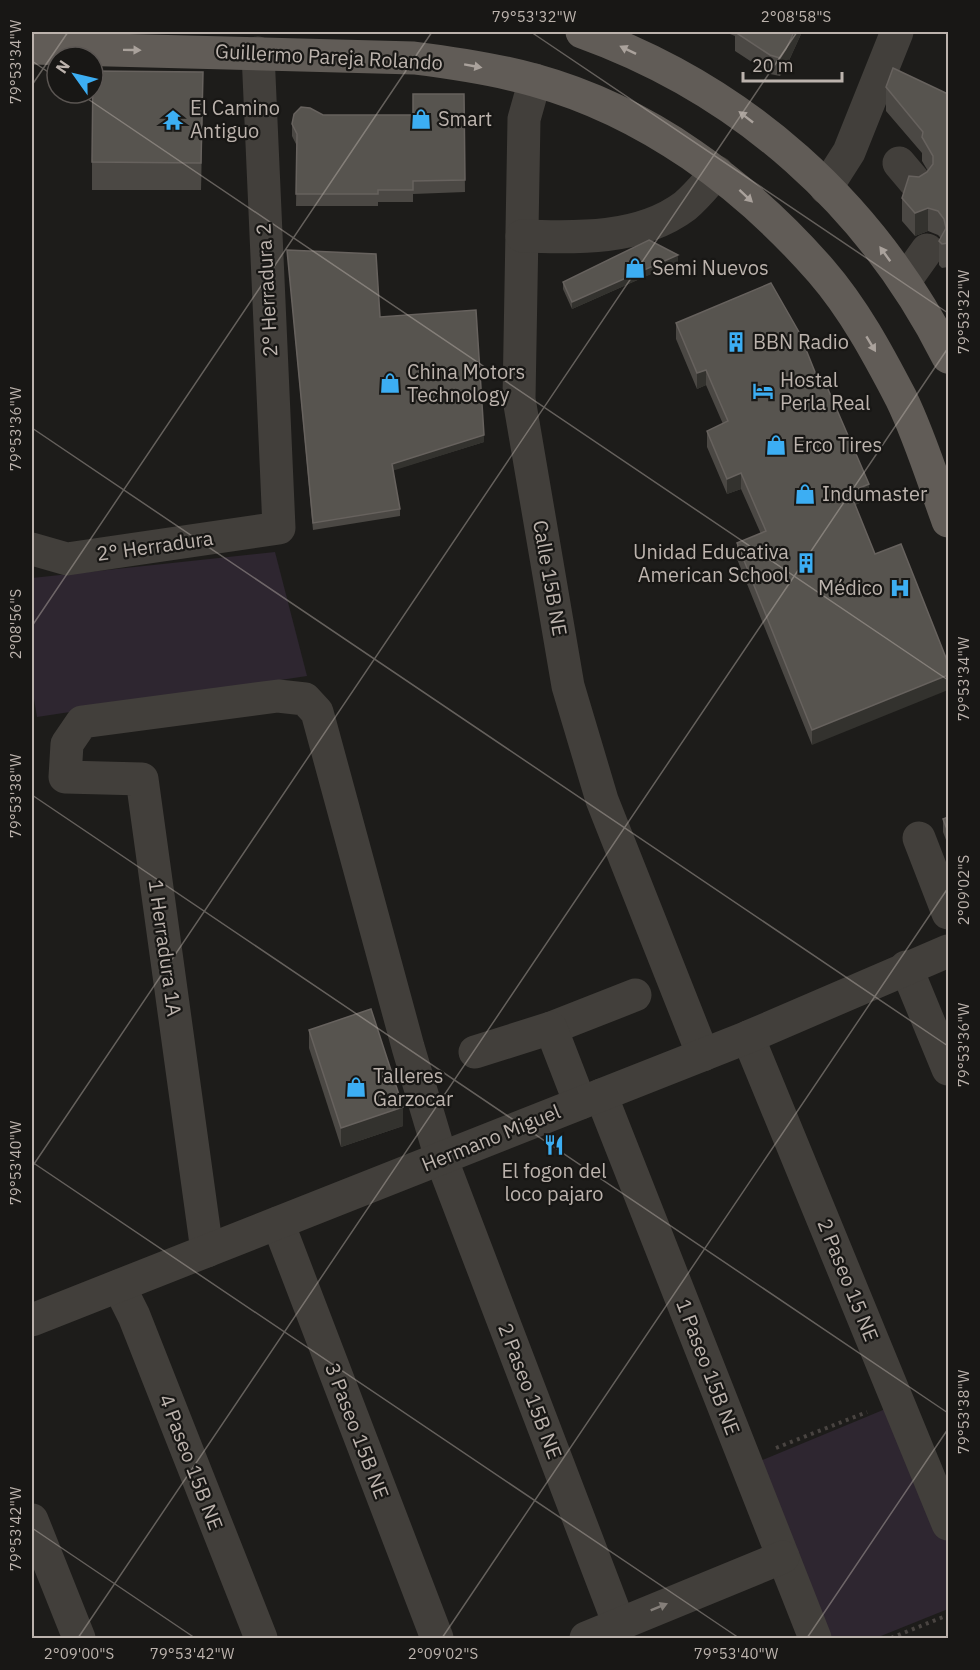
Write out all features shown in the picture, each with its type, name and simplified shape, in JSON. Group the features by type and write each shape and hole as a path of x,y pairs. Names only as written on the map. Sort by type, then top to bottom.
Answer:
{"main road":[{"path":"582,32 617,44 672,71 728,103 783,146 869,232 905,281 948,357"},
{"name":"Guillermo Pareja Rolando","path":"32,48 414,58 474,66 536,80 595,102 636,122 717,172 744,193 822,272 854,316 902,401 948,521"}],"street":[{"path":"826,188 849,152 897,32"},
{"name":"2° Herradura 2","path":"258,53 279,528"},
{"name":"Calle 15B NE","path":"536,80 524,119 519,399 568,686 602,800 703,1054"},
{"path":"522,236 622,232 662,220 686,205 717,172"},
{"path":"905,281 927,250"},
{"name":"2° Herradura","path":"32,549 67,559 279,528"},
{"name":"1 Herradura 1A","path":"207,1251 141,779 65,777 67,744 82,722 278,696 305,699 317,711 408,1047 441,1158"},
{"path":"919,838 948,913"},
{"name":"Hermano Miguel","path":"32,1320 748,1037 906,967 948,951"},
{"path":"906,967 948,1069"},
{"path":"475,1052 551,1028 635,995"},
{"name":"1 Paseo 15B NE","path":"551,1028 591,1099 745,1461 815,1638"},
{"name":"2 Paseo 15 NE","path":"748,1037 897,1399 946,1509"},
{"name":"2 Paseo 15B NE","path":"441,1158 619,1624"},
{"name":"3 Paseo 15B NE","path":"278,1223 437,1638"},
{"name":"4 Paseo 15B NE","path":"119,1286 134,1316 261,1638"},
{"path":"32,1520 79,1638"},
{"path":"586,1638 783,1557"}],"path":[{"path":"745,1461 897,1399"},
{"path":"891,1638 948,1615"}],"shaded area":[{"path":"275,552 307,676 37,717 32,687 32,578"},
{"path":"895,1405 948,1540 948,1609 876,1638 821,1638 753,1464"}],"building":[{"path":"735,32 794,32 780,58 770,55"},
{"path":"893,68 948,94 948,243 942,244 939,241 946,228 944,219 938,211 928,208 915,213 902,198 909,176 919,177 927,172 933,164 933,156 922,137 923,132 886,87"},
{"path":"105,71 203,72 201,163 92,162 93,105 105,105"},
{"path":"413,94 464,94 465,180 413,181 413,190 378,190 378,194 296,194 297,134 292,124 294,114 301,107 310,108 323,115 413,115"},
{"path":"649,240 678,255 572,302 563,282"},
{"name":"China Motors Technology","path":"287,250 376,254 380,317 476,310 484,435 392,464 400,509 313,523"},
{"path":"771,283 799,332 819,382 824,380 869,484 850,492 875,554 901,544 948,663 948,675 812,730 737,543 766,531 741,473 727,479 707,431 728,421 706,370 697,373 676,323"},
{"path":"948,817 948,832 943,819"},
{"name":"Talleres Garzocar","path":"371,1009 403,1107 341,1128 309,1030"}],"place":[{"name":"Smart","path":"421,119"},
{"name":"El Camino Antiguo","path":"173,120"},
{"name":"Semi Nuevos","path":"635,268"},
{"name":"BBN Radio","path":"736,342"},
{"name":"China Motors Technology","path":"390,383"},
{"name":"Hostal Perla Real","path":"763,391"},
{"name":"Erco Tires","path":"776,445"},
{"name":"Indumaster","path":"805,494"},
{"name":"Unidad Educativa American School","path":"806,563"},
{"name":"Médico","path":"900,588"},
{"name":"Talleres Garzocar","path":"356,1087"},
{"name":"El fogon del loco pajaro","path":"554,1145"}]}
